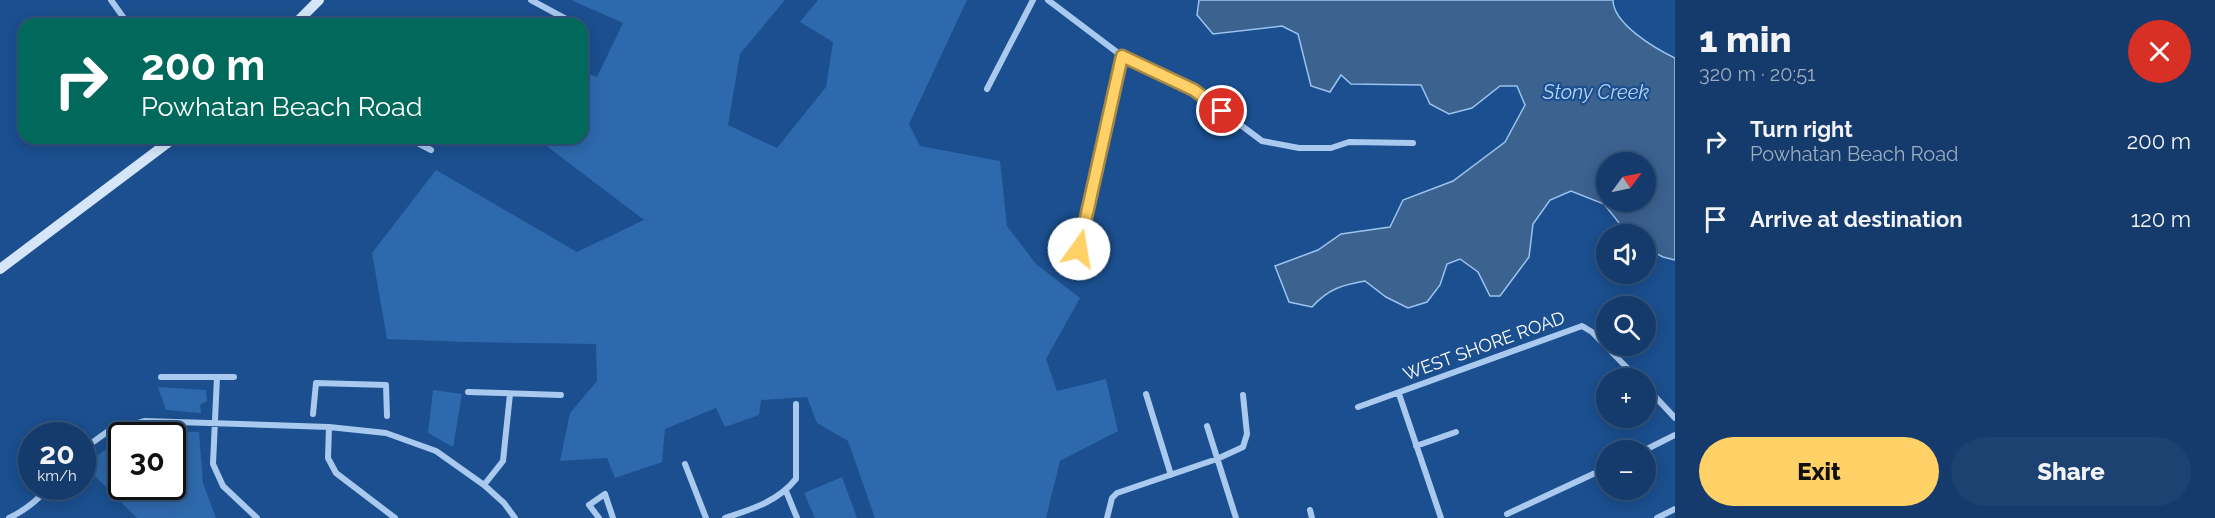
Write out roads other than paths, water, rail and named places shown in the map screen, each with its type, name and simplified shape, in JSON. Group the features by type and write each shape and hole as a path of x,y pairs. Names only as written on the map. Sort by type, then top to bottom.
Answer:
{"main road":[{"path":"301,18 319,0"},
{"path":"0,269 166,144"}],"street":[{"path":"111,0 124,18"},
{"path":"531,0 564,18"},
{"path":"987,89 1033,0"},
{"path":"1048,0 1122,56 1194,90 1262,141 1299,148 1331,148 1349,142 1413,143"},
{"path":"1079,249 1122,56"},
{"path":"420,144 431,150"},
{"name":"WEST SHORE ROAD","path":"1359,407 1582,327 1592,332 1627,368"},
{"path":"161,377 234,377"},
{"path":"217,377 213,464 224,486 257,518"},
{"path":"313,414 316,383 386,385 387,416"},
{"path":"468,392 561,395"},
{"path":"484,485 503,461 510,394"},
{"path":"1146,394 1171,475"},
{"path":"1398,394 1441,518"},
{"path":"1107,518 1112,498 1117,493 1217,459 1243,447 1247,434 1243,395"},
{"path":"1656,398 1675,418"},
{"path":"724,518 765,504 786,491 796,479 796,404"},
{"path":"96,440 107,432 146,421 329,427 386,433 436,451 484,485 504,503 515,518"},
{"path":"1206,426 1236,518"},
{"path":"329,427 328,458 336,473 395,518"},
{"path":"1416,446 1456,432"},
{"path":"1656,444 1675,435"},
{"path":"685,464 706,518"},
{"path":"1507,514 1596,473"},
{"path":"786,491 797,518"},
{"path":"599,518 589,505 605,494 614,518"},
{"path":"9,518 38,500"},
{"path":"1657,518 1675,509"},
{"path":"1310,510 1312,518"}],"water":[{"name":"Stony Creek","path":"1199,0 1613,0 1620,18 1628,27 1657,49 1675,58 1675,260 1656,253 1656,224 1620,224 1610,212 1656,212 1656,152 1596,152 1596,201 1571,191 1550,200 1533,224 1529,257 1500,296 1490,296 1478,272 1460,259 1447,264 1440,285 1427,302 1408,308 1386,297 1365,281 1336,289 1312,307 1289,302 1275,266 1318,250 1341,234 1390,227 1403,200 1453,181 1505,142 1525,105 1517,86 1500,86 1472,108 1449,114 1430,104 1421,85 1351,84 1341,75 1330,92 1311,86 1298,34 1282,26 1213,34 1197,15"}]}
